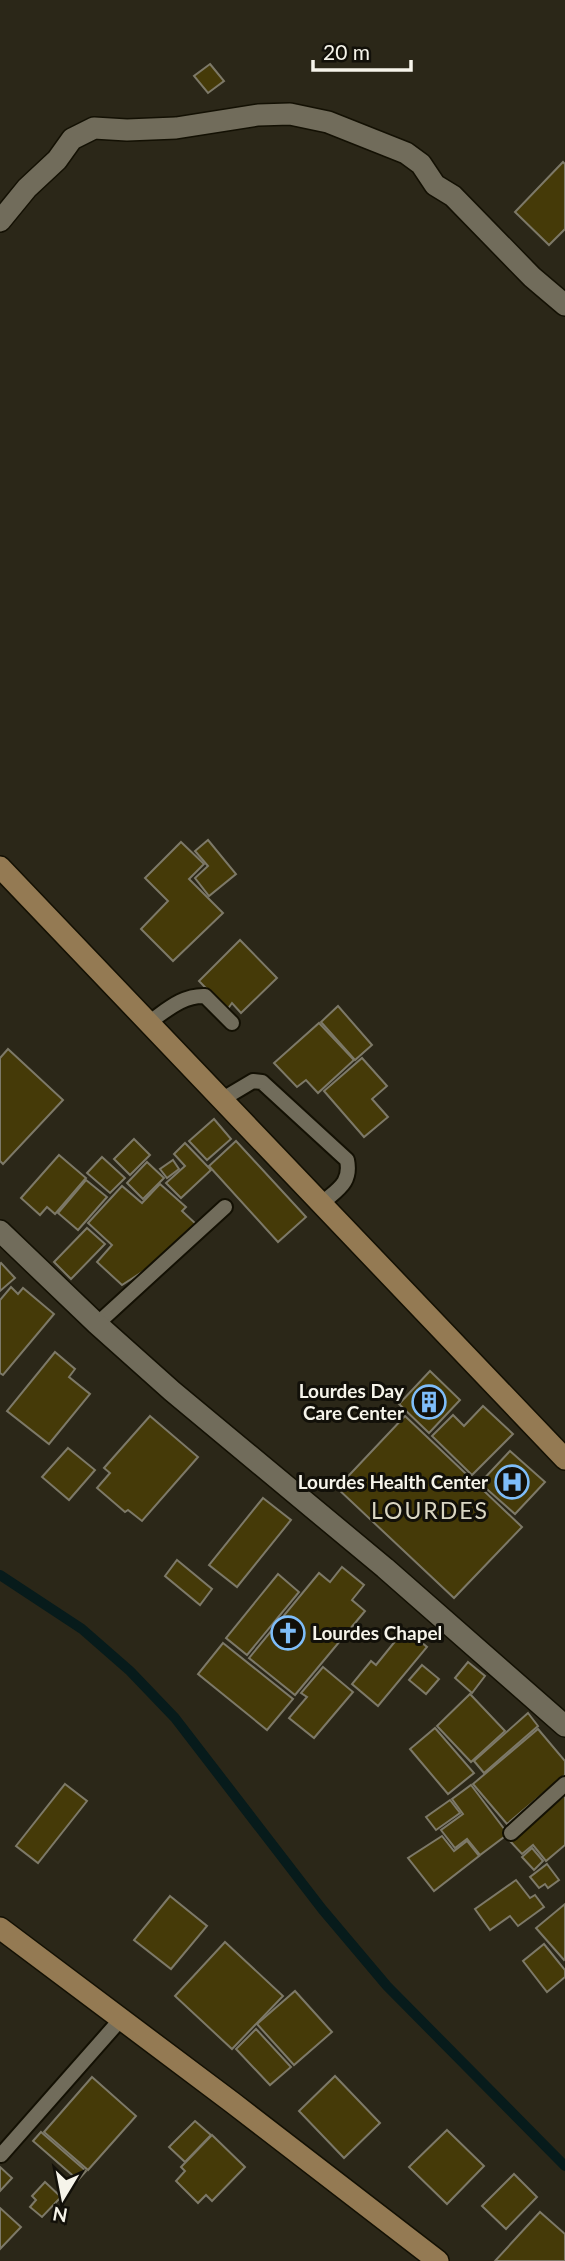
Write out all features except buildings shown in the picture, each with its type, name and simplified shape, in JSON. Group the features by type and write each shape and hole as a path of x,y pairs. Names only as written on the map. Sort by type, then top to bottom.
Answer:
{"street":[{"path":"0,221 27,188 57,160 72,139 94,128 176,128 258,115 290,114 328,122 414,159 421,164 435,185 453,196 532,277 565,305"},
{"path":"0,867 565,1459"},
{"path":"0,1231 172,1391 394,1576 565,1726"},
{"path":"0,1928 438,2261"}],"lane":[{"path":"148,1023 184,999 195,996 205,996 232,1023"},
{"path":"221,1100 253,1081 262,1083 346,1160 348,1179 320,1205"},
{"path":"97,1324 225,1207"},
{"path":"511,1833 565,1784"},
{"path":"1,2155 121,2019"}],"waterway":[{"path":"0,1575 82,1629 130,1671 175,1718 322,1909 387,1986 565,2166"}],"place":[{"name":"Lourdes Day Care Center","path":"429,1402"},
{"name":"Lourdes Health Center","path":"512,1482"},
{"name":"Lourdes Chapel","path":"288,1633"}],"district":[{"name":"LOURDES","path":"430,1511"}]}
